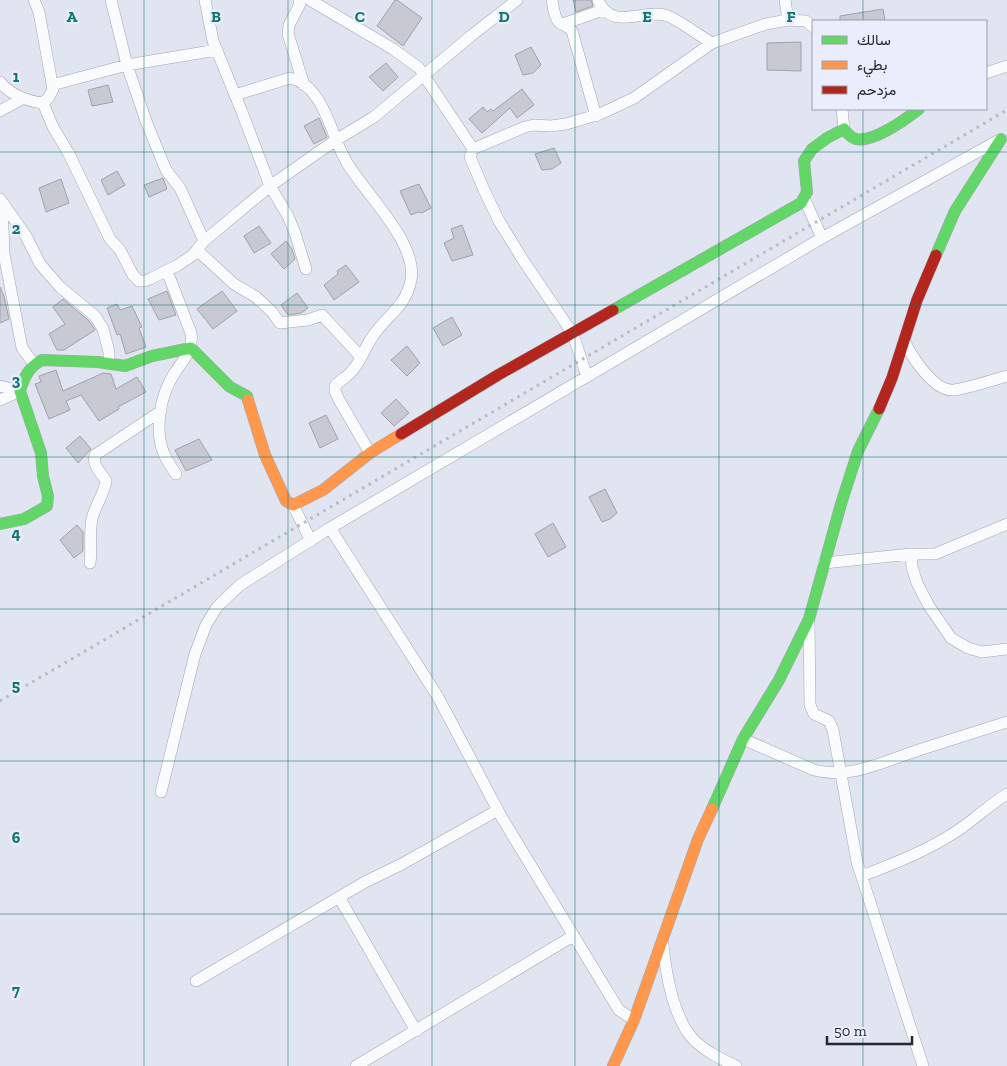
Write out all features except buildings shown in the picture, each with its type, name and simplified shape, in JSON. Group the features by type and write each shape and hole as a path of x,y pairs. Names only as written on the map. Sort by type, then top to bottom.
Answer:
{"street":[{"path":"34,0 39,12 53,89 50,97 43,103"},
{"path":"110,0 127,65 146,121 166,170 180,188 204,241"},
{"path":"206,0 213,41 270,186 291,224 306,269"},
{"path":"299,0 300,4 289,25 288,34 304,85"},
{"path":"310,0 393,49 413,63 424,76 473,149"},
{"path":"43,103 110,239 120,250 134,275 139,280 145,281 167,271 193,255 204,241 270,186 336,140 374,117 517,0"},
{"path":"552,0 556,19 572,31 596,116"},
{"path":"785,0 788,20"},
{"path":"563,24 600,5 611,15 623,17 657,14 668,16 712,43"},
{"path":"587,377 573,334 499,221 470,157 473,149 534,124 551,126 596,116 634,98 712,43 766,24 788,20 806,21 812,26"},
{"path":"52,85 127,65 217,50"},
{"path":"987,73 1007,66"},
{"path":"235,95 290,78 297,79 311,90 322,108 348,165 380,210 393,224 410,261 411,280 405,299 371,338 351,372 335,386 335,391 370,453"},
{"path":"0,82 6,89 22,99 43,103"},
{"path":"0,111 22,99"},
{"path":"842,110 844,129 854,139 863,140 898,123 918,110"},
{"path":"293,505 323,490 370,453 498,376 801,203 807,192 804,162 812,149 826,138 844,129"},
{"path":"161,792 195,654 206,625 217,608 240,585 330,528 822,238 1004,138"},
{"path":"612,1066 634,1020 698,838 743,739 778,680 808,619 858,451 876,419 917,300 955,211 1004,138"},
{"path":"804,198 822,238"},
{"path":"1,201 26,236 40,264 60,287 95,316 103,329 109,352 109,363"},
{"path":"1,201 4,254 22,348 34,364"},
{"path":"197,250 234,284 256,297 272,312 280,323 308,320 322,314 361,357"},
{"path":"167,271 193,341 187,357 169,383 161,403 163,452 176,474"},
{"path":"904,340 909,352 918,365 943,389 953,390 1007,376"},
{"path":"0,524 24,519 46,506 48,496 43,476 41,453 20,391 34,364 42,360 59,360 126,366 152,356 191,348"},
{"path":"191,348 230,387 247,396 265,455 286,501 293,505 311,541"},
{"path":"0,386 20,391"},
{"path":"0,400 20,391"},
{"path":"90,563 92,518 104,492 106,481 96,469 95,455 161,411"},
{"path":"824,563 911,554 934,554 1007,524"},
{"path":"330,528 438,697 498,810 573,936 619,1010 634,1020"},
{"path":"911,554 912,567 917,583 929,606 951,638 968,648 982,652 1007,649"},
{"path":"808,619 810,705 814,714 829,722 833,730 857,862 923,1066"},
{"path":"743,739 814,770 825,773 853,772 1007,722"},
{"path":"862,876 919,853 958,831 1007,794"},
{"path":"196,981 339,897 498,810"},
{"path":"339,897 416,1031"},
{"path":"356,1066 573,936"},
{"path":"663,941 666,970 679,1015 695,1040 713,1055 736,1066"}],"railway":[{"path":"0,701 1007,110"}],"traffic: fast":[{"path":"613,310 801,203 807,192 804,161 812,149 827,138 844,129 856,139 871,137 889,129 918,110"},
{"path":"936,255 955,211 1001,139"},
{"path":"0,524 24,519 47,506 48,496 43,476 41,453 20,391 28,373 42,360 98,362 125,366 152,356 191,348 230,387 247,396 248,400"},
{"path":"712,809 743,739 779,680 809,619 858,451 879,409"}],"traffic: slow":[{"path":"248,400 265,455 286,501 293,505 323,490 370,453 401,434"},
{"path":"613,1066 634,1020 698,839 712,809"}],"traffic: jam":[{"path":"879,409 892,378 917,300 936,255"},
{"path":"401,434 498,375 613,310"}]}
